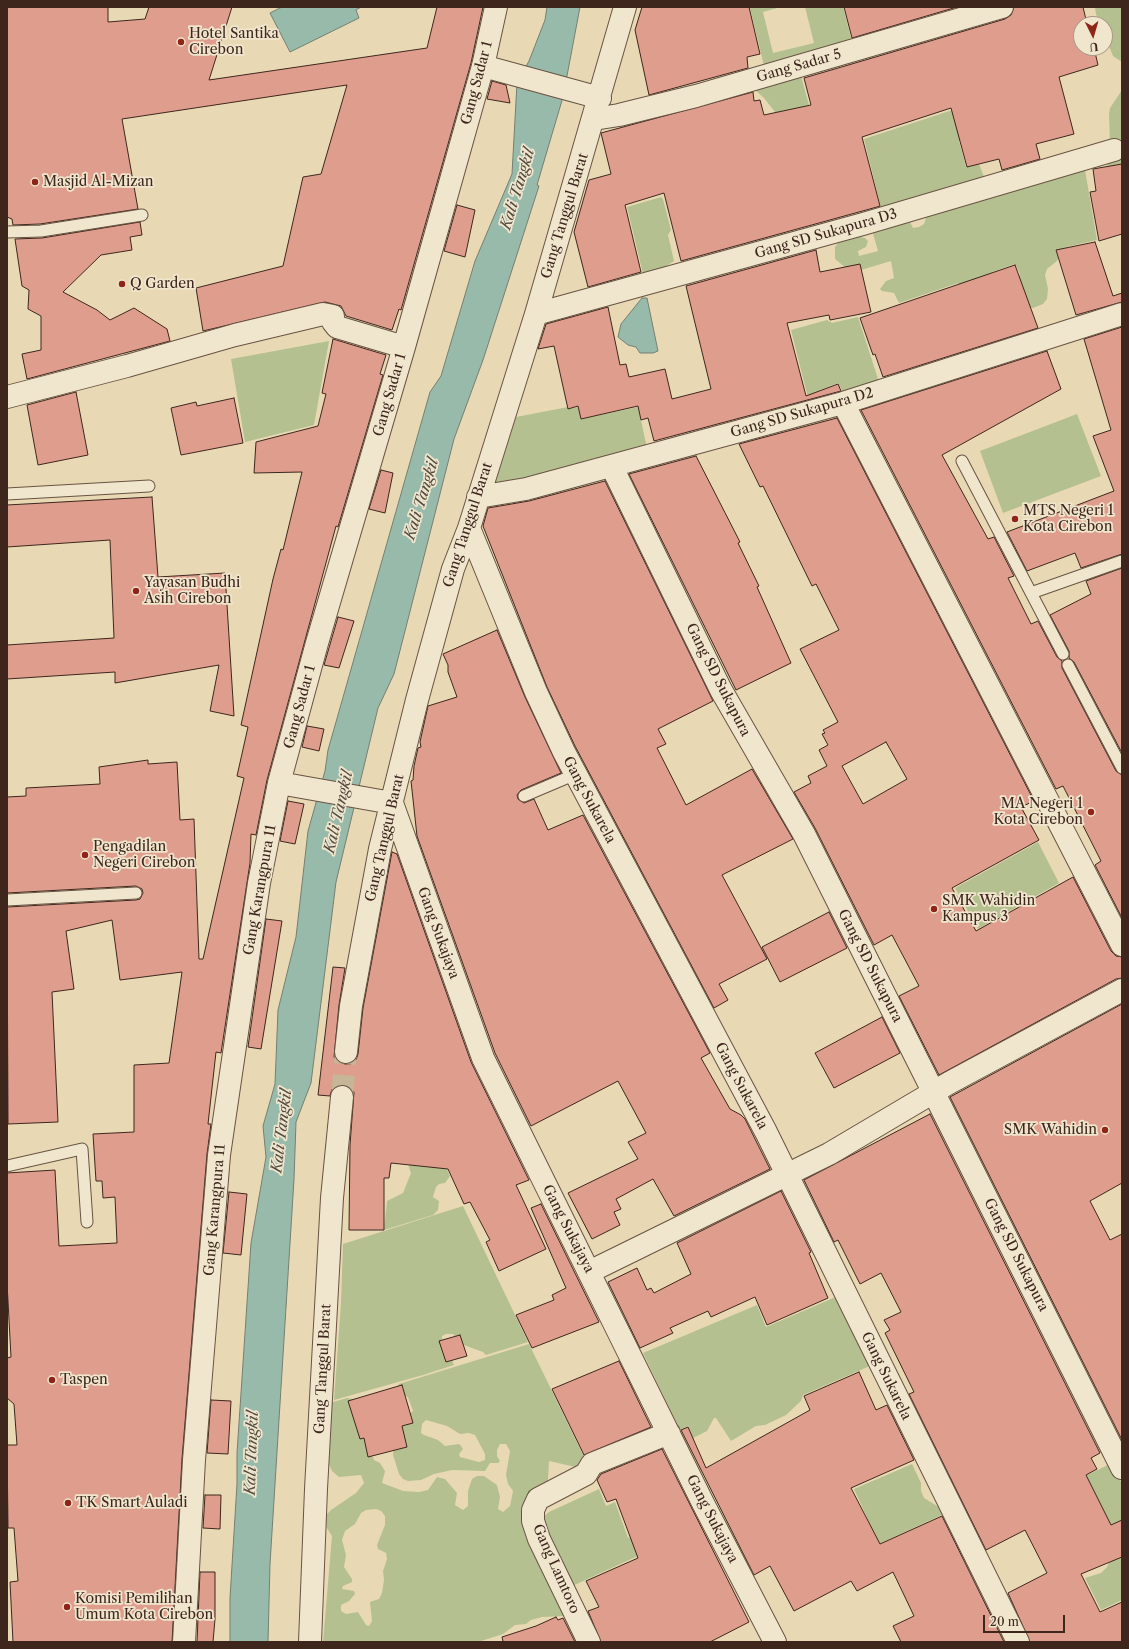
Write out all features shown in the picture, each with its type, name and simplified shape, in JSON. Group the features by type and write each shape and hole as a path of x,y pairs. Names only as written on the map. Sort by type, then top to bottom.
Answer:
{"street":[{"name":"Gang Sadar 1","path":"286,784 317,643 404,347 489,68 496,7"},
{"name":"Gang Tanggul Barat","path":"346,1052 351,1006 380,849 384,802 417,700 453,569 468,528 536,314 594,119 593,96 625,7"},
{"name":"Gang Sadar 5","path":"594,119 619,115 696,96 1002,7"},
{"path":"489,68 593,96"},
{"name":"Gang SD Sukapura D3","path":"536,314 863,224 1114,150"},
{"path":"7,397 127,366 235,335 323,314 333,316 333,322 337,327 404,347"},
{"name":"Gang SD Sukapura D2","path":"478,497 526,489 612,467 843,402 1122,314"},
{"path":"843,402 1122,946"},
{"name":"Gang SD Sukapura","path":"612,467 721,690 804,834 935,1092 1122,1468"},
{"name":"Gang Sukarela","path":"468,528 536,692 576,774 766,1132 1018,1642"},
{"path":"286,784 384,802"},
{"name":"Gang Karangpura 11","path":"184,1642 194,1460 219,1155 259,883 286,784"},
{"name":"Gang Sukajaya","path":"384,802 483,1058 703,1503 775,1642"},
{"path":"589,1272 829,1154 949,1083 1122,990"},
{"name":"Gang Tanggul Barat","path":"310,1642 316,1488 332,1198 342,1097"},
{"name":"Gang Lamtoro","path":"589,1642 539,1540 533,1521 533,1510 538,1499 586,1474 592,1464 669,1433"}],"lane":[{"path":"7,232 41,231 142,214"},
{"path":"962,461 1063,654"},
{"path":"7,494 149,486"},
{"path":"1031,593 1122,561"},
{"path":"1068,665 1122,768"},
{"path":"524,796 576,774"},
{"path":"7,900 136,894"},
{"path":"7,1166 82,1149 87,1222"}],"green space":[{"path":"720,7 781,7 763,12 773,53 814,43 805,7 843,7 852,42 765,70 750,8 707,18"},
{"path":"1095,7 1122,7 1122,62 1113,56 1113,16 1097,16"},
{"path":"800,72 821,149 786,158 775,112 764,98 751,86"},
{"path":"1122,90 1122,172 1107,168 1110,144 1110,108"},
{"path":"980,101 989,133 959,141 966,167 979,164 986,182 882,212 864,139"},
{"path":"1085,170 1097,240 1066,247 1062,250 1057,261 1047,269 1045,275 1048,289 1047,299 1043,304 1033,308 1028,307 1017,278 1020,274 1015,264 992,272 988,281 976,337 958,283 899,303 894,293 882,291 880,289 886,281 894,278 891,261 861,270 846,268 835,259 835,247 842,238 856,236 865,238 868,241 866,247 858,251 859,256 878,251 872,230 909,220 913,228 919,227 924,224 927,215"},
{"path":"661,197 663,199 671,230 668,235 674,261 644,278 627,207"},
{"path":"858,317 879,382 845,396 838,383 818,391 822,404 810,406 791,330 827,320 832,323"},
{"path":"329,341 314,425 245,442 231,359"},
{"path":"568,407 568,409 578,407 581,419 638,407 647,448 514,483 495,484 516,417"},
{"path":"1077,414 1101,476 1003,513 980,451"},
{"path":"1038,842 1059,883 978,929 955,888"},
{"path":"433,1139 450,1176 445,1183 439,1184 436,1187 433,1197 439,1201 438,1210 433,1215 384,1230 387,1201 403,1193 411,1173 407,1161"},
{"path":"463,1206 528,1342 486,1355 483,1352 461,1344 453,1334 446,1334 442,1336 442,1339 454,1365 334,1400 341,1303 343,1244"},
{"path":"838,1296 870,1366 803,1395 801,1401 786,1415 765,1425 756,1426 731,1441 716,1418 714,1418 707,1431 693,1438 688,1426 680,1430 643,1353 757,1305 766,1327"},
{"path":"529,1344 587,1463 580,1468 549,1461 548,1480 540,1503 568,1613 563,1616 542,1617 531,1620 526,1624 515,1625 503,1634 478,1642 323,1642 332,1536 325,1525 324,1517 331,1510 356,1493 364,1483 361,1475 339,1477 332,1471 327,1460 326,1404 347,1398 353,1399 358,1403 363,1430 374,1460 380,1463 385,1471 382,1483 403,1491 419,1492 428,1490 437,1477 445,1479 457,1493 455,1505 463,1510 468,1506 468,1491 472,1479 477,1476 484,1476 497,1485 500,1497 498,1509 503,1512 510,1506 513,1491 508,1484 506,1475 510,1451 506,1444 500,1444 497,1450 497,1456 500,1461 498,1463 490,1463 485,1471 452,1470 434,1474 421,1480 408,1481 403,1479 399,1474 393,1455 395,1437 408,1415 413,1411 408,1397 402,1395 397,1387 399,1384","holes":["426,1420 447,1426 460,1434 469,1433 475,1435 485,1454 485,1460 479,1462 460,1457 459,1454 463,1449 459,1444 445,1446 438,1440 421,1433 422,1424","376,1509 381,1511 385,1516 385,1525 377,1545 378,1549 386,1553 387,1559 383,1571 384,1580 382,1593 379,1599 370,1602 372,1621 369,1626 366,1625 358,1612 346,1614 341,1611 341,1605 349,1601 355,1594 354,1591 342,1589 343,1586 352,1582 352,1579 344,1567 346,1555 342,1540 345,1531 355,1524 361,1513 366,1510"]},
{"path":"1112,1463 1122,1484 1122,1527 1111,1536 1044,1496"},
{"path":"912,1464 921,1483 921,1491 924,1498 937,1506 944,1508 946,1513 879,1544 854,1489"},
{"path":"599,1489 606,1506 615,1502 628,1538 632,1536 640,1555 570,1587 542,1518 549,1512"},
{"path":"1122,1550 1122,1600 1101,1610 1085,1578 1101,1573 1107,1567 1112,1556"}],"water":[{"path":"282,7 361,7 356,10 359,18 290,52 270,13"},
{"name":"Kali Tangkil","path":"547,7 580,7 563,97 537,185 539,186 483,360 454,439 394,674 378,708 336,882 311,1083 296,1122 294,1179 270,1564 268,1642 230,1642 230,1598 237,1484 237,1453 251,1243 266,1157 263,1126 275,1084 278,1010 296,937 308,831 325,771 328,750 430,392 441,376 475,261 512,174 517,83 529,61 545,20"},
{"path":"642,298 647,298 658,351 653,353 640,353 636,347 628,345 618,337 621,324"}],"building":[{"path":"7,7 108,7 108,22 145,19 149,7 232,7 209,80 427,48 437,7 483,7 471,63 401,310 399,309 392,330 346,316 341,306 325,302 203,331 196,288 283,266 303,177 321,174 347,85 122,119 138,209 40,224 13,225 12,219 7,217"},
{"path":"642,7 749,7 760,54 747,57 748,68 649,95 635,30"},
{"path":"844,7 957,7 852,38"},
{"path":"1014,7 1083,7 1085,16 1073,16 1073,56 1096,56 1098,65 1059,77 1074,134 1036,144 1040,159 1002,170 999,159 967,167 951,108 862,137 880,206 877,207 681,261 664,193 625,205 641,272 588,287 574,232 589,180 611,174 601,133 753,92 754,101 760,100 764,115 811,105 804,78 1005,19 1011,15"},
{"path":"492,81 506,85 510,103 487,99"},
{"path":"1122,164 1122,234 1099,241 1090,192 1096,191 1093,169"},
{"path":"457,205 475,210 465,257 444,251"},
{"path":"140,222 142,235 130,237 132,250 101,255 63,292 97,310 110,320 134,308 167,329 170,341 27,379 22,354 41,350 41,316 28,309 29,290 22,286 15,239 42,238"},
{"path":"1095,242 1113,296 1122,293 1122,302 1076,315 1056,250"},
{"path":"816,250 820,272 860,264 871,312 830,320 829,315 787,323 806,396 838,384 841,391 654,441 648,418 641,420 638,406 581,419 578,406 568,409 554,346 538,349 546,324 608,307 620,365 626,364 629,377 665,369 672,399 711,389 686,286"},
{"path":"1015,265 1038,328 883,377 875,354 873,355 860,318"},
{"path":"1122,327 1122,554 1081,568 1075,553 1027,571 1007,532 1114,491 1093,436 1111,430 1084,339"},
{"path":"333,339 386,355 380,374 383,375 338,527 336,526 267,780 256,835 251,834 250,863 221,1053 216,1052 208,1124 211,1124 207,1154 182,1459 172,1642 13,1642 10,1582 18,1581 14,1528 8,1528 7,1445 17,1445 14,1404 7,1398 7,1358 11,1357 7,1283 7,1173 55,1170 59,1246 117,1243 115,1197 103,1198 102,1181 96,1181 93,1134 134,1132 134,1065 169,1063 182,972 120,980 112,920 66,931 74,989 52,992 58,1122 8,1124 7,907 136,900 140,899 143,893 142,889 136,886 7,893 7,797 26,796 26,788 100,784 99,767 148,760 148,764 177,762 180,820 194,819 199,959 203,959 244,778 237,776 248,727 241,725 273,579 281,549 283,550 302,472 254,473 256,442 318,426 326,394 322,393"},
{"path":"1047,351 1061,389 942,455 988,539 994,537 1014,576 1008,578 1031,624 1038,621 1057,657 1062,661 1062,668 1116,771 1122,775 1122,918 1095,865 1101,861 1063,786 1056,789 861,410"},
{"path":"76,392 88,455 38,465 27,405"},
{"path":"234,398 243,443 181,455 171,408 196,402 197,406"},
{"path":"837,418 1034,801 1021,807 1039,840 952,888 976,931 1073,877 1111,951 1116,956 1122,957 1122,978 1116,979 939,1075 899,996 919,986 892,935 874,945 815,828 794,792 811,783 808,776 827,766 819,750 828,745 822,734 825,733 823,730 838,722 800,649 839,630 816,584 812,586 763,486 760,487 739,444","holes":["886,742 907,779 863,804 842,766"]},
{"path":"696,456 740,542 738,543 759,586 757,587 791,663 736,690 629,474"},
{"path":"381,470 393,473 385,513 369,509"},
{"path":"605,481 713,701 658,729 666,744 657,748 686,805 752,769 793,839 722,875 767,959 719,984 728,1000 714,1008 575,746 547,687 483,526 488,508 529,501"},
{"name":"Yayasan Budhi Asih Cirebon","path":"152,497 158,577 225,573 234,716 210,711 219,665 115,683 115,672 7,679 7,645 114,638 110,540 7,547 7,505"},
{"path":"1122,568 1122,753 1074,662 1069,658 1069,651 1050,615 1091,594 1086,581"},
{"path":"338,617 354,621 339,668 324,665"},
{"path":"497,630 525,697 561,773 521,790 517,795 518,799 524,803 534,799 548,830 583,815 710,1053 701,1058 730,1109 745,1119 770,1169 674,1216 653,1179 616,1199 621,1209 614,1212 620,1225 592,1239 568,1193 638,1159 628,1142 646,1133 618,1081 531,1126 495,1053 417,836 411,781 413,780 418,748 421,747 420,742 428,706 457,697 448,672 448,665 443,654"},
{"path":"307,726 324,729 319,751 302,747"},
{"path":"288,801 304,804 295,844 280,841"},
{"path":"392,852 397,854 471,1062 529,1180 516,1185 546,1249 499,1271 486,1242 490,1240 470,1202 464,1204 448,1169 391,1163 389,1178 384,1178 384,1230 349,1230 350,1145 354,1092 350,1087 343,1085 332,1089 330,1096 318,1095 333,967 345,968 339,1005 334,1057 338,1062 351,1064 356,1060 358,1054 363,1008"},
{"path":"829,912 847,948 780,982 762,947"},
{"path":"266,919 282,921 261,1049 248,1047"},
{"path":"1122,1004 1122,1183 1090,1201 1110,1240 1122,1234 1122,1440 950,1097"},
{"path":"882,1017 900,1053 834,1088 815,1053"},
{"path":"930,1114 1100,1453 1091,1458 1097,1469 1086,1475 1111,1525 1122,1520 1122,1557 1081,1574 1100,1612 1122,1602 1122,1642 1030,1642 1008,1593 1047,1573 1025,1530 986,1550 909,1394 914,1392 885,1333 890,1330 884,1320 901,1312 881,1273 860,1284 838,1240 834,1242 804,1180"},
{"path":"781,1191 811,1252 809,1253 828,1298 767,1325 755,1297 711,1317 708,1311 670,1328 673,1333 640,1348 608,1282 637,1268 647,1290 651,1288 654,1293 691,1274 677,1243"},
{"path":"229,1192 247,1194 241,1255 223,1253"},
{"path":"541,1204 599,1322 532,1348 516,1315 554,1300 552,1295 566,1288 531,1208"},
{"path":"460,1335 467,1356 446,1362 439,1341"},
{"path":"619,1361 651,1427 584,1455 552,1389"},
{"path":"859,1372 876,1410 887,1405 914,1460 851,1488 880,1544 942,1516 1004,1642 901,1642 893,1626 914,1616 893,1572 857,1591 851,1581 794,1611 770,1566 754,1575 681,1430 688,1427 706,1468 810,1410 804,1396"},
{"path":"402,1385 413,1423 402,1426 407,1447 368,1457 364,1438 360,1439 348,1401"},
{"path":"211,1400 231,1401 228,1454 207,1453"},
{"path":"662,1449 749,1622 710,1642 601,1642 588,1611 599,1607 586,1581 638,1558 616,1499 607,1502 597,1480 601,1474"},
{"path":"205,1495 221,1495 220,1529 203,1528"},
{"path":"200,1572 215,1572 215,1619 213,1642 197,1642"},
{"path":"556,1617 558,1620 563,1618 575,1642 501,1642 503,1641 502,1637 536,1626"}],"tunnel":[{"path":"342,1097 346,1052"}],"place":[{"name":"Hotel Santika Cirebon","path":"181,42"},
{"name":"Masjid Al-Mizan","path":"35,182"},
{"name":"Q Garden","path":"122,284"},
{"name":"MTS Negeri 1 Kota Cirebon","path":"1015,519"},
{"name":"Yayasan Budhi Asih Cirebon","path":"136,591"},
{"name":"MA Negeri 1 Kota Cirebon","path":"1091,812"},
{"name":"Pengadilan Negeri Cirebon","path":"85,855"},
{"name":"SMK Wahidin Kampus 3","path":"934,909"},
{"name":"SMK Wahidin","path":"1105,1130"},
{"name":"Taspen","path":"52,1380"},
{"name":"TK Smart Auladi","path":"68,1503"},
{"name":"Komisi Pemilihan Umum Kota Cirebon","path":"67,1607"}]}
